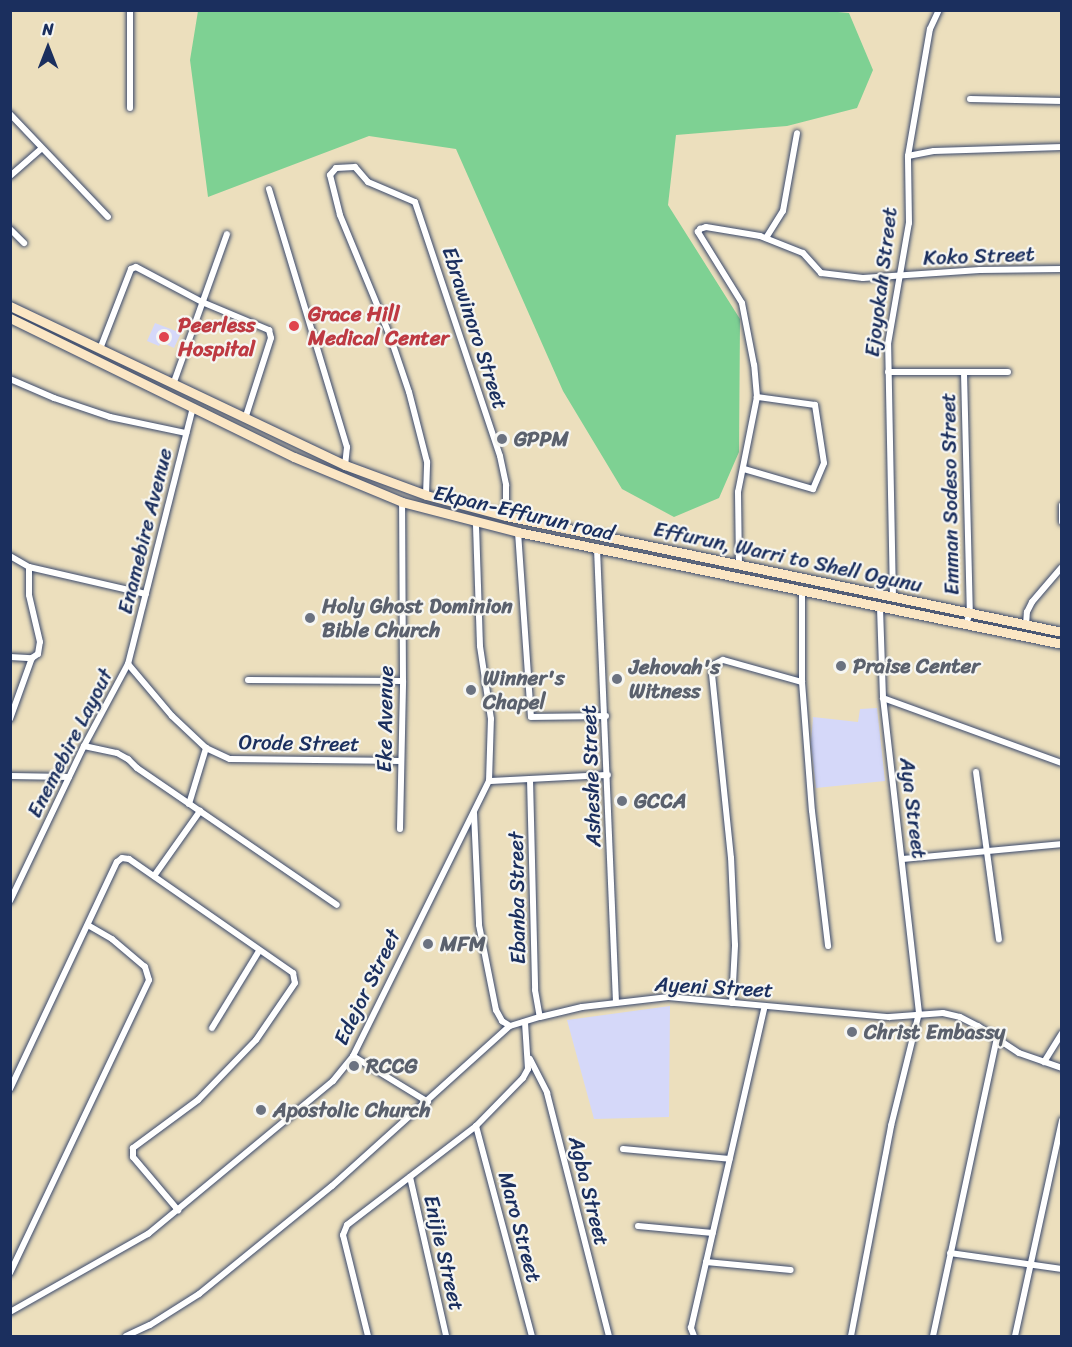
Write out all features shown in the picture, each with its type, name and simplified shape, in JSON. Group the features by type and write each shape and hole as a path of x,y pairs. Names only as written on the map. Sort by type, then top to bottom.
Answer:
{"main road":[{"name":"Effurun, Warri to Shell Ogunu","path":"10,306 345,465 426,495 506,516 1062,632"},
{"name":"Ekpan-Effurun road","path":"10,318 294,457 402,502 476,523 1062,644"}],"street":[{"path":"130,10 130,108"},
{"name":"Ejoyokah Street","path":"893,598 888,344 909,223 909,156 930,29 939,10"},
{"path":"970,99 1062,101"},
{"path":"10,114 108,217"},
{"path":"766,238 783,211 797,133"},
{"path":"909,156 934,150 1062,147"},
{"path":"10,176 41,149"},
{"name":"Ebrawinoro Street","path":"426,495 427,462 409,392 390,336 340,215 330,175 336,168 355,167 368,182 415,202 500,456 506,485 506,516"},
{"path":"269,189 347,447 345,465"},
{"name":"Koko Street","path":"758,397 742,303 698,232 706,227 766,238 803,253 821,273 863,278 980,270 1062,269"},
{"path":"10,229 24,243"},
{"path":"174,382 226,234"},
{"path":"100,349 131,269 141,269 202,302 269,330 271,334 245,419"},
{"path":"888,372 1008,372"},
{"name":"Emman Sodeso Street","path":"963,373 970,613"},
{"path":"10,379 54,398 110,417 186,434"},
{"path":"739,565 738,492 744,469 751,418 758,397 815,405 824,463 813,489 744,469"},
{"name":"Enamebire Avenue","path":"128,664 193,407"},
{"name":"Eke Avenue","path":"400,829 403,681 402,502"},
{"path":"1062,505 1062,522"},
{"name":"Edejor Street","path":"10,1312 132,1244 178,1210 333,1081 353,1056 489,781 491,719 480,646 476,523"},
{"path":"518,532 531,717 606,716"},
{"name":"Asheshe Street","path":"597,549 606,716 616,1003"},
{"path":"10,556 29,567 146,594"},
{"path":"10,657 32,658 38,654 40,642 29,595 29,567"},
{"path":"1026,625 1027,612 1032,602 1062,567"},
{"path":"802,590 802,682 812,811 828,946"},
{"name":"Aya Street","path":"851,1336 891,1126 919,1013 883,698 880,607"},
{"path":"966,624 970,613"},
{"path":"10,719 32,658"},
{"path":"732,1003 735,945 731,858 712,673 715,664 723,660 802,682"},
{"name":"Enemebire Layout","path":"10,901 84,746 128,664"},
{"name":"Orode Street","path":"128,664 172,716 206,748 237,759 401,761"},
{"path":"248,680 403,681"},
{"path":"883,698 1062,764"},
{"path":"84,746 117,753 128,759 136,768 337,905"},
{"path":"189,804 206,748"},
{"path":"976,772 999,939"},
{"path":"489,781 608,775"},
{"path":"10,776 69,777"},
{"name":"Ebanba Street","path":"530,779 535,990 540,1017"},
{"path":"126,1336 150,1325 199,1294 332,1186 510,1026 502,1021 496,1010 479,925 472,832 474,810"},
{"path":"154,876 200,811"},
{"path":"903,859 987,849 1062,844"},
{"path":"10,1089 12,1079 117,862 122,858 129,859 293,973 295,982 256,1040 198,1100 133,1148 132,1152 178,1210"},
{"path":"10,1273 149,980 145,966 112,939 88,925"},
{"path":"212,1028 259,951"},
{"name":"Ayeni Street","path":"510,1026 582,1007 668,997 889,1017 943,1013 960,1017 1019,1053 1062,1068"},
{"path":"694,1336 691,1328 765,1006"},
{"path":"368,1336 343,1235 347,1225 476,1126 523,1078 528,1069 525,1022"},
{"path":"1044,1062 1062,1034"},
{"path":"933,1336 997,1038"},
{"path":"353,1056 428,1102"},
{"name":"Agba Street","path":"528,1056 547,1093 609,1336"},
{"path":"1015,1336 1062,1119"},
{"name":"Maro Street","path":"476,1126 532,1336"},
{"path":"623,1149 730,1159"},
{"name":"Enijie Street","path":"410,1177 446,1336"},
{"path":"638,1226 713,1233"},
{"path":"950,1253 1062,1269"},
{"path":"706,1262 791,1270"}],"shaded area":[{"name":"Peerless Hospital","path":"155,323 181,333 174,348 161,342 159,346 147,341"},
{"path":"877,708 885,781 816,788 811,743 813,717 858,722 860,709"},
{"path":"670,1006 669,1117 594,1119 567,1020"}],"green space":[{"path":"198,11 827,11 849,13 873,70 857,108 787,126 676,135 668,205 740,319 739,452 719,498 674,517 622,489 563,391 456,149 369,136 208,197 190,60"}],"place":[{"name":"Grace Hill Medical Center","path":"294,326"},
{"name":"Peerless Hospital","path":"164,337"},
{"name":"GPPM","path":"502,439"},
{"name":"Holy Ghost Dominion Bible Church","path":"310,618"},
{"name":"Praise Center","path":"841,666"},
{"name":"Jehovah's Witness","path":"617,679"},
{"name":"Winner's Chapel","path":"471,690"},
{"name":"GCCA","path":"622,801"},
{"name":"MFM","path":"428,944"},
{"name":"Christ Embassy","path":"852,1032"},
{"name":"RCCG","path":"354,1066"},
{"name":"Apostolic Church","path":"261,1110"}]}
